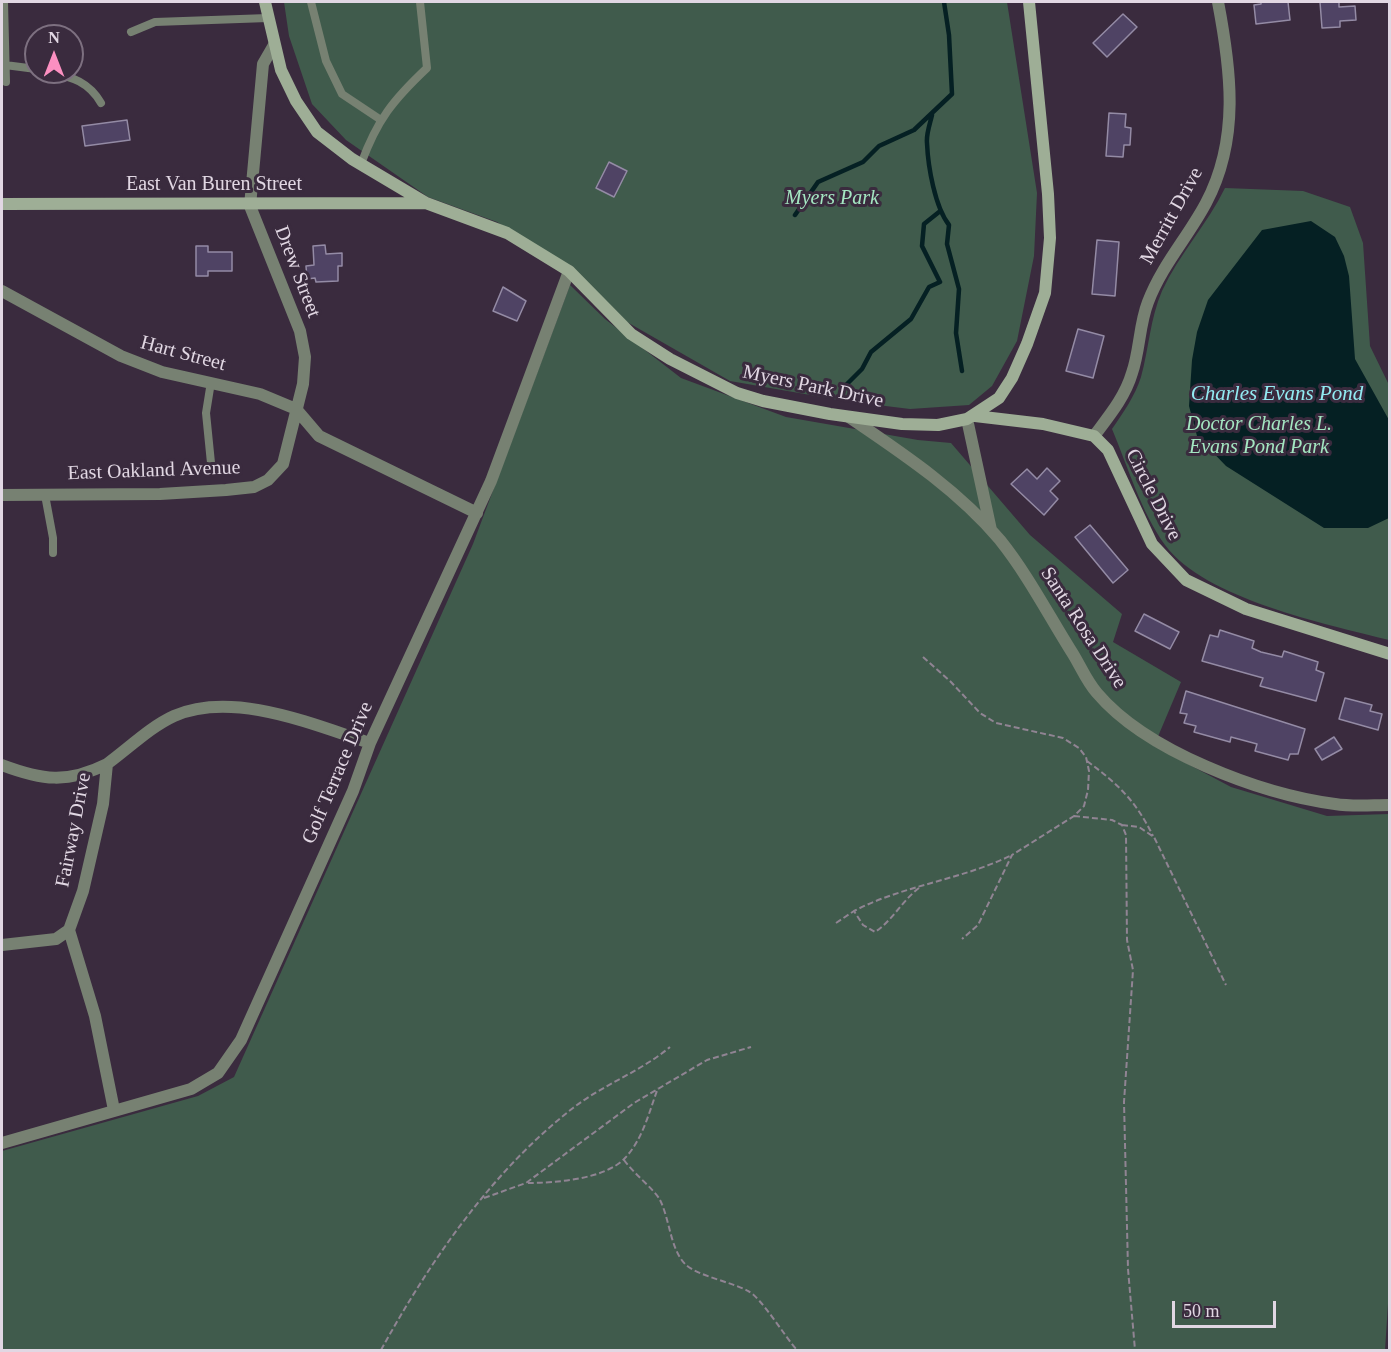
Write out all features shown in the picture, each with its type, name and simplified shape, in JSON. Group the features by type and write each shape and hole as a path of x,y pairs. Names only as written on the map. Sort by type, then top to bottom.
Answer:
{"street":[{"name":"Myers Park Drive","path":"265,2 281,70 296,101 317,132 361,164 426,203 507,233 569,271 631,334 670,359 737,393 849,417 938,425 971,418 999,398 1012,378 1040,313 1045,292 1050,238 1048,194 1029,2"},
{"name":"Merritt Drive","path":"1094,436 1127,386 1148,302 1175,250 1206,202 1228,144 1230,124 1228,66 1218,2"},
{"name":"Drew Street","path":"274,45 263,64 250,206 300,331 305,357 303,384 296,409"},
{"name":"East Van Buren Street","path":"2,204 250,206 426,203"},
{"name":"Golf Terrace Drive","path":"2,1143 191,1089 208,1080 223,1066 241,1041 353,791 370,743 491,481 569,271"},
{"name":"Hart Street","path":"2,291 121,356 162,372 260,394 296,409"},
{"path":"296,409 319,436 477,513"},
{"name":"East Oakland Avenue","path":"2,495 160,494 254,487 268,480 283,464 296,409"},
{"name":"Santa Rosa Drive","path":"849,417 927,472 966,505 991,531 1026,577 1096,692 1126,723 1159,745 1255,785 1338,805 1389,805"},
{"path":"971,418 1043,424 1094,436"},
{"name":"Santa Rosa Drive","path":"971,418 991,531"},
{"name":"Circle Drive","path":"1094,436 1108,450 1152,544 1186,580 1246,609 1389,654"},
{"name":"Fairway Drive","path":"69,930 82,891 103,804 107,764 172,717 207,707 249,709 286,716 370,743"},
{"path":"2,765 33,777 61,778 88,773 107,764"},
{"path":"2,945 56,939 69,930 95,1016 114,1110"}],"lane":[{"path":"4,2 6,82"},
{"path":"311,2 326,61 342,94 381,120"},
{"path":"361,164 372,132 400,93 427,68 418,2"},
{"path":"131,32 156,22 268,18"},
{"path":"5,65 24,67"},
{"path":"84,84 94,91 101,103"},
{"path":"211,382 206,413 211,463"},
{"path":"45,495 53,538 53,553"}],"path":[{"path":"923,657 950,681 980,714 996,723 1063,738 1079,748 1087,761 1117,783 1139,809 1226,985"},
{"path":"836,923 854,911 887,896 984,869 1012,855 1074,816 1084,806 1088,790 1087,761"},
{"path":"1074,816 1112,820 1122,825 1139,827 1154,837"},
{"path":"1122,825 1126,835 1127,940 1133,970 1125,1102 1128,1269 1135,1350"},
{"path":"962,939 978,925 1012,855"},
{"path":"854,911 863,925 875,932 883,926 904,899 919,888"},
{"path":"381,1350 398,1318 441,1254 510,1166 576,1106 649,1065 670,1047"},
{"path":"483,1198 526,1183 658,1088 707,1060 751,1047"},
{"path":"526,1183 560,1183 608,1169 624,1160 642,1134 658,1088"},
{"path":"624,1160 635,1176 659,1198 678,1254 687,1266 750,1292 763,1304 777,1327 797,1350"}],"green space":[{"name":"Myers Park","path":"284,2 1007,2 1037,193 1034,256 1017,341 992,386 969,405 910,409 845,401 730,381 627,322 547,253 497,222 428,197 346,140 312,104 289,36"},
{"name":"Doctor Charles L. Evans Pond Park","path":"1225,188 1303,191 1350,207 1363,243 1370,346 1389,385 1389,640 1268,607 1237,595 1184,564 1156,532 1135,489 1112,429 1138,384 1162,291 1176,264"},
{"path":"570,285 605,319 681,378 786,417 918,440 951,443 1030,535 1122,614 1113,642 1181,682 1154,746 1231,787 1327,816 1389,814 1390,1273 1385,1350 2,1350 2,1151 198,1096 234,1077 473,544"}],"water":[{"name":"Charles Evans Pond","path":"1311,221 1335,237 1344,256 1349,276 1355,359 1389,420 1389,518 1368,528 1324,528 1226,466 1197,436 1189,406 1192,360 1197,332 1208,300 1262,230"}],"building":[{"path":"1261,2 1288,2 1290,20 1256,24 1254,5 1261,4"},
{"path":"1320,2 1339,2 1339,7 1355,6 1356,20 1340,21 1340,27 1322,28"},
{"path":"1123,14 1137,27 1107,57 1093,43"},
{"path":"1109,113 1126,114 1125,127 1131,128 1130,145 1124,145 1123,157 1106,156"},
{"path":"127,120 130,140 85,146 82,126"},
{"path":"609,162 627,171 614,197 596,188"},
{"path":"1097,240 1119,242 1115,296 1092,294"},
{"path":"325,245 326,254 342,253 342,266 338,266 338,281 316,282 315,278 307,279 306,266 314,265 313,246"},
{"path":"196,246 208,246 208,252 232,252 232,271 208,271 208,276 196,276"},
{"path":"503,287 526,301 517,321 493,311"},
{"path":"1078,329 1104,336 1093,378 1066,371"},
{"path":"1047,468 1060,481 1050,491 1058,499 1044,515 1011,484 1027,469 1037,479"},
{"path":"1090,525 1128,570 1113,583 1075,537"},
{"path":"1144,614 1179,632 1170,649 1135,631"},
{"path":"1220,630 1254,641 1252,648 1261,652 1282,657 1284,651 1318,662 1316,670 1324,673 1316,701 1260,686 1263,678 1202,661 1210,635 1218,637"},
{"path":"1186,691 1305,729 1298,754 1290,754 1288,760 1255,751 1257,744 1231,737 1230,742 1194,732 1196,726 1184,723 1187,714 1180,713"},
{"path":"1345,698 1372,705 1370,711 1382,714 1378,730 1339,719"},
{"path":"1334,737 1342,749 1322,760 1315,749"}],"waterway":[{"path":"795,215 818,182 863,162 879,146 914,130 952,94 949,35 944,2"},
{"path":"932,115 927,140 929,163 936,197 949,225 947,244 959,289 956,333 962,371"},
{"path":"844,387 862,369 871,352 911,319 929,287 940,282 922,246 924,224 939,212"}]}
